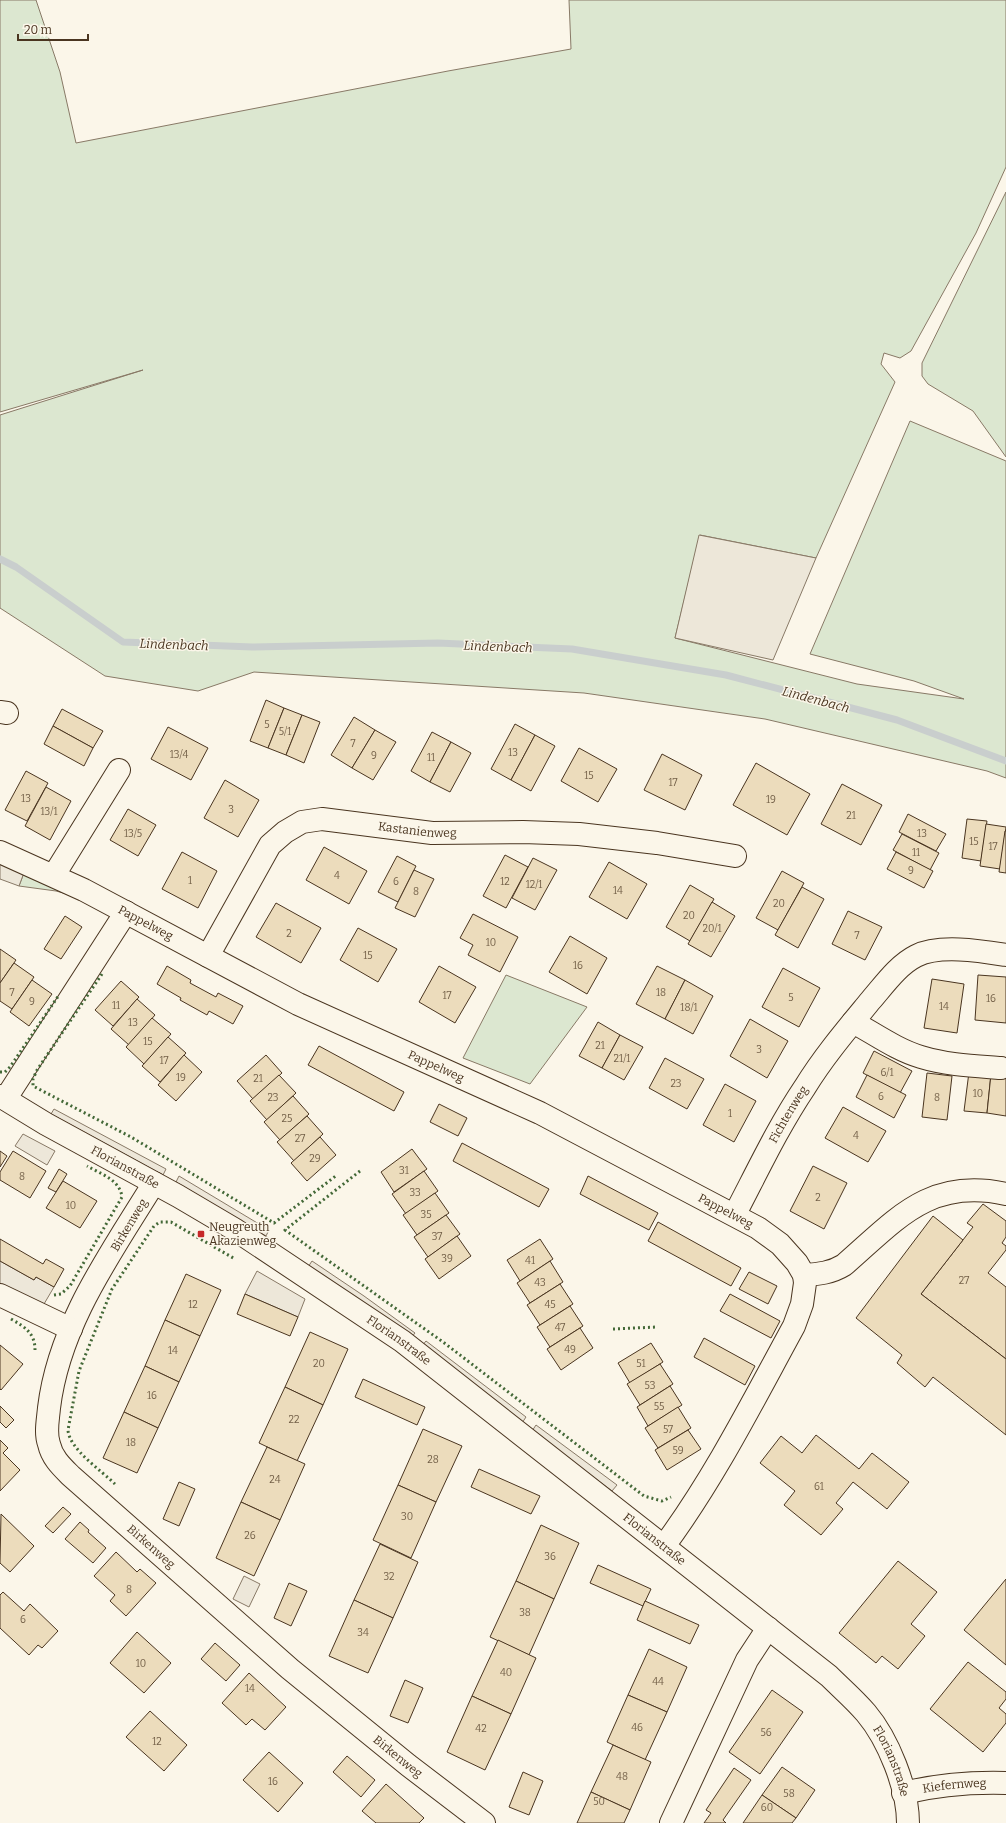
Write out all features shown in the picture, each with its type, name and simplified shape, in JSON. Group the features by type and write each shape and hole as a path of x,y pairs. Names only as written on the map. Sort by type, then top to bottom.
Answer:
{"street":[{"path":"54,875 119,770"},
{"name":"Kastanienweg","path":"208,956 270,845 285,832 302,822 322,819 432,833 530,832 579,834 656,843 735,856"},
{"name":"Pappelweg","path":"0,852 54,875 298,1004 540,1113 735,1214 780,1244 797,1263 804,1275"},
{"path":"3,1097 126,912"},
{"name":"Fichtenweg","path":"735,1214 788,1114 828,1052 900,968 916,956 934,951 957,950 1006,955"},
{"path":"853,1022 905,1051 921,1057 957,1064 1001,1068"},
{"name":"Florianstraße","path":"3,1097 46,1124 154,1183 254,1241 402,1341 828,1676 866,1713 880,1733 903,1793 908,1823"},
{"name":"Birkenweg","path":"154,1183 95,1281 71,1329 55,1377 47,1426 48,1444 56,1460 71,1476 290,1669 408,1765 484,1823"},
{"path":"664,1546 690,1511 723,1457 794,1326 802,1304 805,1284 804,1275 822,1274 835,1270 844,1265 897,1218 918,1204 938,1196 960,1191 988,1190 1006,1194"},
{"path":"0,1295 71,1329"},
{"path":"672,1823 747,1660 768,1628"},
{"name":"Kiefernweg","path":"903,1793 924,1788 975,1782 1006,1783"}],"green space":[{"path":"0,0 36,0 60,72 76,143 448,71 571,49 569,0 1006,0 1006,167 976,233 911,351 900,358 884,353 881,364 895,382 816,558 700,535 675,638 857,684 964,699 914,681 810,654 910,421 1006,461 1006,778 987,771 765,719 584,693 254,672 198,691 105,676 0,608 0,415 143,370 0,412"},
{"path":"1006,192 1006,457 973,411 928,384 922,376 922,363"},
{"path":"25,870 67,894 19,886"},
{"path":"506,975 587,1007 530,1084 463,1058"}],"shaded area":[{"path":"699,535 816,558 773,660 675,638"},
{"path":"0,862 25,870 19,886 0,879"},
{"path":"54,1109 166,1169 163,1175 51,1114"},
{"path":"23,1134 55,1151 47,1165 15,1146"},
{"path":"179,1176 269,1230 266,1236 176,1182"},
{"path":"0,1261 34,1280 36,1277 54,1287 44,1304 0,1284"},
{"path":"312,1261 415,1333 410,1339 308,1267"},
{"path":"257,1271 305,1299 298,1317 245,1294"},
{"path":"426,1341 526,1417 522,1423 421,1347"},
{"path":"536,1425 617,1485 612,1491 532,1431"},
{"path":"244,1576 260,1584 249,1607 233,1599"}],"building":[{"path":"266,700 284,708 268,748 250,741"},
{"path":"284,708 302,715 286,755 268,748"},
{"path":"62,709 103,731 93,748 53,726"},
{"path":"302,715 320,722 304,763 286,755"},
{"path":"354,717 375,730 352,768 331,755"},
{"path":"515,724 535,735 511,780 491,769"},
{"path":"53,726 93,748 84,766 44,744"},
{"path":"168,727 208,748 191,780 151,759"},
{"path":"375,730 396,742 373,780 352,768"},
{"path":"432,732 451,742 430,782 411,771"},
{"path":"535,735 555,746 531,791 511,780"},
{"path":"451,742 471,753 450,792 430,782"},
{"path":"579,748 617,769 598,802 561,781"},
{"path":"662,754 702,775 685,810 644,790"},
{"path":"756,763 810,794 787,835 733,805"},
{"path":"26,771 48,783 27,821 5,810"},
{"path":"225,780 259,800 238,837 204,818"},
{"path":"842,784 882,805 861,845 821,824"},
{"path":"46,787 71,801 50,840 25,826"},
{"path":"128,809 156,825 138,856 110,840"},
{"path":"908,814 946,834 936,851 899,832"},
{"path":"967,819 987,821 981,861 962,858"},
{"path":"986,824 1006,827 1000,869 980,866"},
{"path":"1006,831 1006,873 999,872"},
{"path":"902,834 939,853 930,870 893,850"},
{"path":"324,847 367,871 349,904 306,880"},
{"path":"182,852 217,871 198,908 162,889"},
{"path":"896,852 933,871 924,888 887,869"},
{"path":"505,855 528,867 506,908 483,896"},
{"path":"397,856 416,866 398,902 378,892"},
{"path":"533,858 557,870 535,910 512,898"},
{"path":"609,862 647,884 627,919 589,897"},
{"path":"414,870 434,879 415,917 395,908"},
{"path":"782,871 804,883 778,930 756,918"},
{"path":"690,885 714,899 690,941 666,927"},
{"path":"802,887 824,899 798,948 775,935"},
{"path":"712,902 735,916 711,957 688,944"},
{"path":"276,903 321,928 301,963 256,937"},
{"path":"848,911 882,927 865,960 832,944"},
{"path":"473,914 518,937 500,972 468,955 473,945 460,938"},
{"path":"65,916 82,927 61,959 44,949"},
{"path":"358,928 397,949 378,982 340,960"},
{"path":"570,936 607,958 587,994 549,972"},
{"path":"0,949 16,960 0,983"},
{"path":"14,963 34,977 12,1009 0,1001 0,983"},
{"path":"167,966 191,980 190,983 216,997 218,993 243,1006 233,1024 209,1011 207,1015 180,1000 181,998 157,984"},
{"path":"439,966 476,987 455,1023 419,1002"},
{"path":"657,966 685,980 665,1019 636,1004"},
{"path":"783,968 820,988 799,1027 762,1007"},
{"path":"978,975 1006,977 1006,1023 975,1020"},
{"path":"932,979 964,984 957,1033 924,1028"},
{"path":"32,980 52,994 29,1026 10,1012"},
{"path":"685,980 713,996 693,1034 665,1019"},
{"path":"121,981 139,997 113,1026 95,1010"},
{"path":"137,999 155,1015 129,1045 111,1029"},
{"path":"152,1018 171,1034 144,1064 126,1047"},
{"path":"750,1019 788,1041 767,1078 730,1056"},
{"path":"598,1022 620,1035 602,1068 579,1056"},
{"path":"620,1035 643,1047 624,1080 602,1068"},
{"path":"168,1037 186,1053 160,1082 142,1066"},
{"path":"319,1046 404,1092 394,1111 308,1065"},
{"path":"874,1051 912,1071 900,1093 863,1073"},
{"path":"184,1055 202,1072 176,1101 158,1085"},
{"path":"266,1055 282,1073 253,1099 237,1081"},
{"path":"665,1058 704,1079 687,1109 649,1088"},
{"path":"969,1072 991,1074 987,1113 964,1111"},
{"path":"927,1073 952,1076 947,1120 922,1117"},
{"path":"991,1074 1006,1075 1006,1116 987,1113"},
{"path":"279,1075 296,1093 267,1120 250,1101"},
{"path":"867,1075 906,1095 894,1118 856,1097"},
{"path":"725,1084 756,1101 734,1142 703,1125"},
{"path":"293,1096 309,1114 280,1140 264,1122"},
{"path":"439,1104 467,1118 458,1136 430,1122"},
{"path":"843,1107 886,1131 868,1162 825,1138"},
{"path":"307,1116 323,1134 294,1161 277,1142"},
{"path":"320,1137 336,1155 307,1181 291,1163"},
{"path":"462,1143 549,1189 539,1207 453,1161"},
{"path":"412,1149 427,1169 394,1192 381,1172"},
{"path":"0,1151 7,1156 0,1167"},
{"path":"13,1151 46,1171 30,1198 0,1180 0,1172"},
{"path":"813,1166 847,1183 824,1229 790,1211"},
{"path":"59,1169 67,1174 56,1192 48,1188"},
{"path":"424,1171 438,1191 406,1214 392,1194"},
{"path":"588,1176 658,1213 649,1230 580,1194"},
{"path":"63,1181 97,1201 80,1228 46,1208"},
{"path":"435,1193 449,1213 417,1235 403,1215"},
{"path":"983,1204 1006,1221 1006,1237 1002,1243 1006,1246 1006,1250 988,1273 1006,1287 1006,1359 921,1294 973,1227 967,1223"},
{"path":"446,1215 460,1234 428,1257 414,1237"},
{"path":"933,1216 963,1240 921,1294 1006,1359 1006,1435 933,1377 925,1387 897,1363 902,1355 856,1318"},
{"path":"658,1222 741,1268 731,1286 648,1241"},
{"path":"457,1236 471,1256 439,1279 425,1259"},
{"path":"0,1239 43,1264 46,1259 64,1269 54,1287 36,1277 34,1280 0,1261"},
{"path":"540,1239 553,1259 520,1281 507,1260"},
{"path":"550,1261 563,1282 530,1303 517,1283"},
{"path":"749,1272 777,1286 768,1304 739,1289"},
{"path":"186,1274 221,1290 200,1336 165,1320"},
{"path":"560,1284 573,1304 540,1325 527,1305"},
{"path":"245,1294 298,1317 290,1336 237,1314"},
{"path":"730,1294 780,1321 771,1338 720,1311"},
{"path":"570,1306 583,1326 550,1347 537,1327"},
{"path":"165,1320 200,1336 179,1382 145,1366"},
{"path":"580,1328 593,1348 561,1370 547,1349"},
{"path":"310,1332 348,1349 323,1405 285,1387"},
{"path":"704,1338 755,1366 745,1385 694,1357"},
{"path":"651,1343 663,1362 630,1383 618,1363"},
{"path":"0,1345 23,1364 1,1390 0,1389"},
{"path":"660,1364 673,1384 640,1405 627,1384"},
{"path":"145,1366 179,1382 158,1428 124,1412"},
{"path":"363,1379 425,1407 417,1425 355,1397"},
{"path":"670,1386 682,1405 648,1426 637,1407"},
{"path":"285,1387 323,1405 297,1461 259,1443"},
{"path":"0,1406 14,1420 6,1428 0,1422"},
{"path":"678,1407 691,1428 658,1448 645,1428"},
{"path":"124,1412 158,1428 137,1473 103,1458"},
{"path":"423,1429 462,1446 436,1502 398,1485"},
{"path":"688,1430 701,1449 667,1470 655,1450"},
{"path":"816,1435 859,1469 872,1453 909,1482 887,1509 853,1482 836,1503 843,1509 821,1535 784,1505 795,1491 760,1463 781,1436 802,1453"},
{"path":"0,1440 8,1448 3,1453 20,1470 0,1491"},
{"path":"267,1447 305,1464 280,1520 241,1502"},
{"path":"479,1469 540,1496 531,1514 471,1487"},
{"path":"179,1482 195,1489 179,1526 163,1519"},
{"path":"398,1485 436,1502 411,1558 373,1540"},
{"path":"241,1502 280,1520 254,1576 216,1558"},
{"path":"63,1507 71,1514 53,1533 45,1526"},
{"path":"1,1514 34,1546 10,1572 0,1563"},
{"path":"80,1522 89,1530 88,1532 106,1548 93,1563 65,1539"},
{"path":"541,1525 579,1543 554,1599 516,1581"},
{"path":"380,1544 418,1562 393,1618 354,1600"},
{"path":"116,1552 137,1572 140,1569 156,1583 126,1616 110,1601 115,1595 94,1576"},
{"path":"898,1561 937,1592 911,1624 925,1636 898,1669 882,1656 876,1663 839,1633"},
{"path":"598,1565 651,1589 643,1606 590,1583"},
{"path":"1006,1579 1006,1665 964,1630"},
{"path":"516,1581 554,1599 529,1655 490,1637"},
{"path":"289,1583 307,1591 291,1626 274,1618"},
{"path":"3,1592 24,1611 30,1604 58,1631 42,1648 38,1645 29,1655 0,1628 0,1595"},
{"path":"354,1600 393,1618 368,1673 329,1656"},
{"path":"645,1601 699,1625 690,1644 637,1620"},
{"path":"137,1632 171,1663 144,1693 110,1663"},
{"path":"498,1640 536,1658 511,1714 472,1696"},
{"path":"215,1643 240,1665 226,1681 201,1659"},
{"path":"649,1649 687,1667 667,1712 628,1695"},
{"path":"968,1662 1006,1692 1006,1699 999,1708 1006,1714 1006,1723 983,1752 930,1709"},
{"path":"249,1673 286,1707 265,1730 252,1719 246,1725 222,1703"},
{"path":"405,1680 423,1688 408,1723 390,1716"},
{"path":"772,1690 803,1712 760,1774 729,1752"},
{"path":"628,1695 667,1712 645,1760 607,1742"},
{"path":"472,1696 511,1714 485,1770 447,1752"},
{"path":"150,1711 187,1745 164,1771 126,1737"},
{"path":"613,1745 651,1762 630,1810 591,1792"},
{"path":"269,1752 303,1783 278,1812 243,1780"},
{"path":"347,1756 375,1780 361,1797 333,1772"},
{"path":"782,1767 815,1790 796,1818 762,1795"},
{"path":"734,1768 751,1780 723,1820 726,1823 704,1823 711,1813 706,1810"},
{"path":"523,1772 543,1781 529,1815 509,1807"},
{"path":"386,1784 424,1818 419,1823 376,1823 362,1811"},
{"path":"591,1792 630,1810 624,1823 577,1823"},
{"path":"762,1795 796,1818 792,1823 743,1823"}],"waterway":[{"name":"Lindenbach","path":"0,559 16,567 123,642 252,647 438,643 572,649 726,675 897,720 1006,761"}],"hedge":[{"path":"102,974 37,1070 33,1079 33,1086 131,1137 274,1223 337,1175"},
{"path":"0,1072 5,1072 10,1067 59,995"},
{"path":"54,1295 61,1294 70,1286 122,1197 118,1186 114,1182 87,1166"},
{"path":"360,1171 285,1230 443,1342 644,1496 662,1501 671,1497"},
{"path":"115,1484 80,1452 74,1445 68,1430 79,1371 112,1289 154,1226 160,1222 171,1222 235,1259"},
{"path":"11,1319 28,1331 35,1344 35,1350"},
{"path":"613,1329 657,1327"}],"place":[{"name":"Neugreuth Akazienweg","path":"201,1234"}]}
